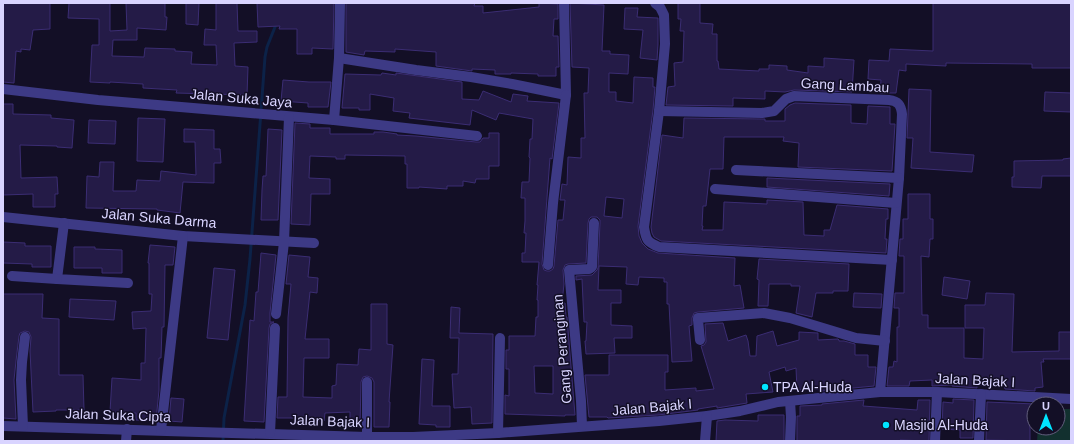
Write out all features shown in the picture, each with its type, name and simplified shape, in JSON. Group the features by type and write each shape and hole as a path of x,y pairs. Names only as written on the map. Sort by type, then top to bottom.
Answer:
{"street":[{"path":"334,120 339,58 340,3"},
{"path":"548,265 553,203 566,95 564,3"},
{"path":"658,5 664,15 665,44 644,227 646,238 649,243 658,247 892,260"},
{"path":"339,58 471,77 566,95"},
{"name":"Jalan Suka Jaya","path":"3,89 98,100 334,120 477,136"},
{"name":"Gang Lambau","path":"658,112 762,113 774,111 786,99 794,96 895,101 901,107 899,178 880,392"},
{"path":"276,314 284,242 289,117"},
{"path":"736,170 899,178"},
{"path":"715,189 896,203"},
{"name":"Jalan Suka Darma","path":"3,217 183,236 314,243"},
{"path":"57,279 64,223"},
{"name":"Gang Peranginan","path":"582,426 569,270 589,269 592,267 594,223"},
{"path":"161,430 183,236"},
{"path":"12,276 128,283"},
{"path":"700,340 698,318 764,313 790,318 856,338 885,342"},
{"path":"270,433 275,328"},
{"path":"23,426 21,380 25,337"},
{"path":"498,433 500,338"},
{"path":"367,382 367,436"},
{"name":"Jalan Bajak I","path":"233,432 367,436 413,439 658,421 740,411 778,402 880,392 937,392 1071,399"},
{"path":"935,441 937,392"},
{"path":"979,440 981,394"},
{"path":"790,401 790,441"},
{"path":"705,441 707,416"},
{"name":"Jalan Suka Cipta","path":"3,426 233,432"},
{"path":"126,441 127,429"}],"green space":[{"path":"1066,409 1071,409 1071,441 1037,441 1037,436 1066,436"}],"building":[{"path":"3,3 50,3 50,29 33,30 30,50 21,49 21,52 16,51 14,83 3,82"},
{"path":"69,3 110,3 110,31 127,30 126,3 165,3 165,17 167,17 166,30 137,28 137,40 113,40 112,56 144,57 145,48 175,49 175,51 192,52 191,64 217,65 216,45 204,45 205,29 216,30 216,3 237,3 238,31 257,31 257,42 234,43 235,66 248,67 247,95 176,93 177,90 143,88 143,84 90,82 92,45 99,45 99,19 68,18"},
{"path":"186,3 199,3 198,25 186,24"},
{"path":"257,3 334,3 333,49 312,48 312,54 297,54 297,29 279,29 280,26 258,27"},
{"path":"346,3 475,3 474,6 483,6 483,13 539,7 539,3 558,4 558,19 554,19 553,36 558,36 559,67 556,67 556,76 511,73 495,74 495,70 472,69 472,71 436,66 436,52 395,49 395,52 365,51 364,55 346,52"},
{"path":"570,3 604,5 602,51 610,51 610,54 629,55 628,74 609,73 609,92 616,92 616,101 633,103 634,77 653,78 653,87 655,87 638,226 639,236 642,243 648,249 658,253 735,258 734,286 740,285 744,308 694,313 692,325 689,326 692,361 672,362 669,304 667,304 667,282 664,282 664,278 639,277 638,285 626,284 627,267 599,266 598,290 621,290 621,303 611,303 611,325 632,326 632,338 614,338 615,353 586,354 585,341 587,322 584,322 582,279 576,280 576,276 592,275 598,268 600,220 597,217 591,217 588,223 586,263 568,264 565,265 563,270 564,284 562,303 565,303 567,317 575,415 505,414 505,395 509,396 509,369 506,369 506,350 509,350 509,336 535,336 536,317 538,317 537,285 539,262 522,262 522,253 525,253 526,233 524,233 525,198 521,198 522,182 529,182 530,139 532,139 533,119 499,113 496,120 472,110 470,125 409,118 410,113 393,111 394,98 370,94 370,110 359,110 359,108 342,108 345,74 381,75 382,73 396,75 396,73 462,82 462,99 479,100 483,91 511,102 513,94 528,96 527,101 559,103 552,159 550,158 542,264 544,270 550,271 554,266 558,220 563,220 565,200 560,200 562,184 567,185 568,157 581,158 581,138 585,138 584,93 588,93 589,68 572,67","holes":["606,197 624,199 622,218 604,216","534,366 553,366 553,394 535,393"]},
{"path":"678,3 700,3 700,23 713,24 712,34 717,34 717,61 719,69 759,71 759,69 769,69 769,65 787,66 787,70 808,73 808,66 824,67 824,58 854,60 852,92 794,90 785,92 765,91 765,99 733,98 733,106 666,105 668,87 675,86 674,63 683,62 684,31 680,31 681,19 678,19"},
{"path":"933,3 1071,3 1071,68 1032,68 1032,64 946,63 946,66 906,64 906,71 899,70 896,93 880,93 881,80 868,79 869,60 889,61 890,49 933,51"},
{"path":"625,8 638,8 637,17 658,18 657,60 640,58 643,30 624,29"},
{"path":"283,80 331,82 328,107 308,107 308,103 281,101"},
{"path":"909,89 931,90 930,152 974,155 972,172 911,168 913,138 907,138"},
{"path":"1045,92 1071,93 1071,112 1044,111"},
{"path":"795,103 851,105 851,123 867,124 868,106 890,107 890,124 895,124 892,171 798,167 799,143 783,141 784,137 724,137 723,169 710,169 706,206 703,206 702,230 723,230 724,202 767,204 767,200 803,202 804,235 824,236 824,230 830,230 837,205 888,209 885,239 887,239 886,253 661,241 654,237 651,227 662,135 683,138 684,118 765,119 765,121 785,121 785,109"},
{"path":"3,104 13,104 13,114 51,115 51,118 74,120 72,148 20,145 21,178 57,177 58,194 55,194 55,207 33,207 33,194 3,195"},
{"path":"138,118 165,119 163,162 137,161"},
{"path":"89,120 116,121 115,144 88,143"},
{"path":"295,123 310,124 310,128 330,128 330,134 374,134 374,132 383,132 397,135 476,142 480,142 483,138 489,138 489,133 499,133 499,166 489,166 489,179 476,179 475,183 463,181 463,186 447,186 447,189 419,187 407,188 407,164 405,164 405,156 345,155 345,159 336,159 336,157 310,156 309,178 330,179 330,194 311,194 310,225 291,224"},
{"path":"184,129 214,130 214,149 220,149 221,163 214,163 214,183 183,182 180,213 157,209 86,208 87,176 99,177 100,162 114,162 113,191 136,191 137,180 160,181 161,171 196,175 195,142 184,142"},
{"path":"268,129 282,130 278,220 261,220 263,176 266,176"},
{"path":"1071,158 1071,176 1042,176 1041,188 1012,187 1012,177 1014,177 1014,161 1063,160"},
{"path":"767,178 890,184 889,196 767,187"},
{"path":"908,194 930,194 930,219 933,219 933,239 930,239 929,257 921,256 922,315 928,315 928,328 964,328 964,358 983,359 984,328 965,328 965,305 985,305 986,293 1014,294 1012,352 1059,351 1059,332 1071,332 1071,359 1043,359 1044,362 1041,362 1043,387 1035,388 1035,391 1005,389 1004,386 977,385 977,388 952,385 932,386 932,380 910,381 909,386 887,386 889,367 893,367 894,361 897,362 897,327 899,327 899,308 894,308 895,293 904,293 904,256 899,256 900,239 903,239 903,219 908,219"},
{"path":"3,242 25,243 25,246 51,246 51,267 32,267 32,264 3,263"},
{"path":"150,245 175,247 173,265 165,265 164,327 162,327 161,358 159,358 159,390 156,421 136,420 136,413 110,412 112,378 141,380 141,363 145,363 146,328 133,329 132,312 151,311 152,294 149,294 148,263"},
{"path":"74,247 95,247 95,249 122,250 122,273 102,273 102,268 74,268"},
{"path":"261,253 276,255 270,313 270,322 274,322 270,324 269,328 264,422 244,421 250,320 254,321"},
{"path":"289,255 310,257 308,277 318,278 317,293 310,292 305,339 329,339 329,358 304,358 303,397 332,398 332,386 336,385 337,364 358,365 359,349 371,350 371,304 387,304 387,344 393,345 389,402 389,427 374,427 374,382 372,378 367,376 363,377 361,382 360,427 350,427 350,412 325,413 324,421 310,421 310,418 277,418 278,397 287,397 288,318 291,284 286,284"},
{"path":"759,259 849,264 848,291 816,293 812,317 796,313 800,286 791,286 791,284 769,284 768,306 758,306 759,280 757,279"},
{"path":"214,268 235,270 228,340 207,338"},
{"path":"944,277 970,281 967,299 942,295"},
{"path":"854,293 882,294 881,308 853,307"},
{"path":"3,294 43,294 42,318 59,319 59,375 83,375 84,410 33,412 30,351 31,337 29,332 25,331 20,333 19,336 14,380 16,419 3,418"},
{"path":"70,299 116,301 114,320 69,317"},
{"path":"451,307 460,308 459,333 493,334 492,423 472,424 471,407 454,408 452,374 458,374 459,338 450,338"},
{"path":"723,323 728,341 746,335 750,356 756,356 757,336 773,331 777,346 799,340 799,332 818,333 818,340 838,339 839,341 855,344 855,355 868,355 868,367 876,367 874,386 822,391 812,389 797,390 796,368 786,371 785,367 769,372 773,392 746,394 747,403 658,415 608,418 589,417 585,375 609,375 609,355 668,355 668,372 665,372 665,390 696,388 696,391 714,389 701,346 706,342 705,324"},
{"path":"422,359 434,360 432,406 450,406 450,427 436,427 436,425 419,424"},
{"path":"171,398 184,399 182,422 169,421"},
{"path":"953,399 974,400 973,438 960,438 960,430 942,429 943,402 953,403"},
{"path":"864,400 863,406 917,410 918,400 930,400 929,441 797,441 797,416 800,416 800,406"},
{"path":"987,402 1026,404 1026,436 1030,436 1030,441 986,440"},
{"path":"758,415 784,415 784,441 716,441 717,421 758,421"}],"waterway":[{"path":"223,441 224,418 245,305 250,259 265,57 267,47 276,24"}],"place":[{"name":"TPA Al-Huda","path":"765,387"},
{"name":"Masjid Al-Huda","path":"886,425"}]}
